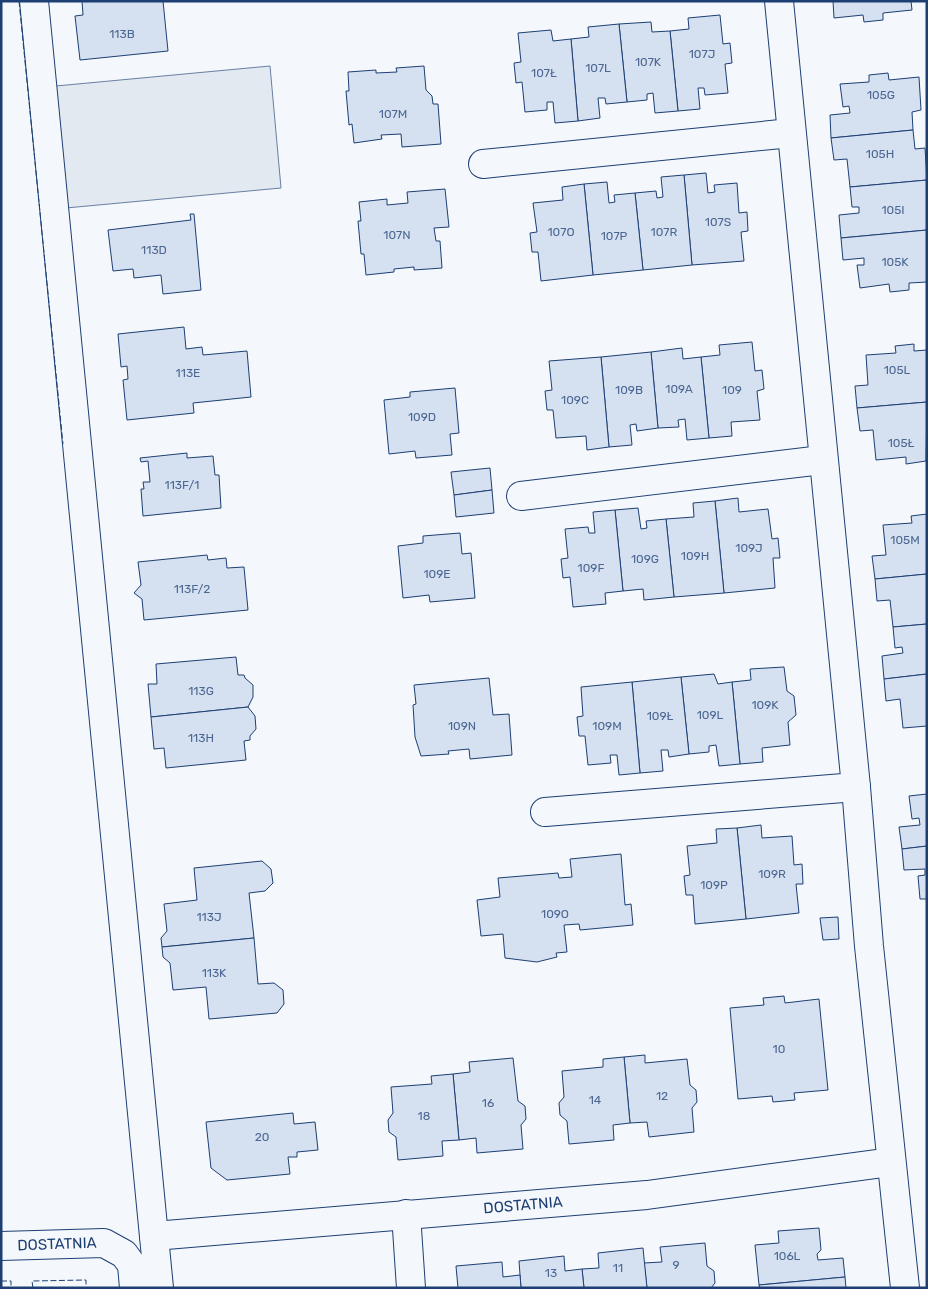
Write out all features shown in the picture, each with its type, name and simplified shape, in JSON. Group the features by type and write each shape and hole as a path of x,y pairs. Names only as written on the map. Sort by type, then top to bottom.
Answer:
{"street":[{"path":"34,1 159,1288"},
{"path":"778,1 904,1288"},
{"path":"484,164 791,133"},
{"path":"521,496 822,460"},
{"path":"546,812 856,787"},
{"name":"DOSTATNIA","path":"154,1236 647,1195 891,1162"},
{"path":"406,1214 411,1288"},
{"name":"DOSTATNIA","path":"1,1246 104,1243 113,1246 124,1254 132,1265 134,1288"}],"shaded area":[{"path":"270,66 281,188 66,208 56,86"}],"building":[{"path":"82,1 163,1 168,51 80,60 75,16 83,15"},
{"path":"833,1 911,1 912,10 883,13 883,20 864,22 863,15 834,18"},
{"path":"720,15 723,44 730,43 732,63 725,64 728,93 705,95 704,88 698,88 700,109 678,111 670,31 689,29 688,18"},
{"path":"651,22 652,32 670,31 678,111 655,113 653,93 647,94 647,100 627,102 619,24"},
{"path":"619,24 627,102 606,104 605,98 598,98 600,118 578,121 571,39 589,37 588,27"},
{"path":"551,30 553,41 571,39 578,121 555,123 553,102 547,102 547,110 525,112 522,82 516,83 514,63 521,62 518,33"},
{"path":"424,66 426,90 432,96 433,104 438,104 441,144 402,147 401,134 381,135 382,139 354,143 352,124 349,125 346,91 349,91 348,72 376,70 376,73 397,72 396,68"},
{"path":"888,73 889,80 919,77 921,110 912,112 913,130 831,138 830,115 850,113 849,106 843,107 840,84 869,82 869,75"},
{"path":"913,130 915,149 925,148 927,180 850,187 847,159 834,160 831,138"},
{"path":"706,173 708,193 715,192 714,185 737,183 739,213 747,212 748,231 741,232 744,261 692,265 684,175"},
{"path":"684,175 692,265 643,270 635,193 656,191 657,198 663,197 661,177"},
{"path":"927,180 927,230 841,238 839,215 859,213 859,207 852,207 850,187"},
{"path":"607,182 609,203 615,202 614,195 635,193 643,270 593,275 584,184"},
{"path":"584,184 593,275 541,281 538,252 532,252 530,233 537,232 533,203 563,200 562,187"},
{"path":"445,189 449,227 434,228 436,241 440,241 442,268 414,270 414,267 394,269 394,272 366,275 364,254 361,254 358,221 361,221 359,202 387,199 387,205 408,203 407,192"},
{"path":"190,214 194,214 201,290 163,294 161,275 134,278 133,269 113,271 108,230 191,220"},
{"path":"927,230 927,282 909,283 909,290 890,292 889,284 860,288 857,265 864,265 864,258 843,260 841,238"},
{"path":"184,327 186,349 202,347 203,355 247,351 251,397 193,403 194,413 127,420 123,380 128,379 127,366 121,367 118,334"},
{"path":"752,342 755,371 762,370 764,389 757,391 760,420 731,422 732,436 709,438 701,357 720,355 719,345"},
{"path":"914,344 914,351 927,350 927,402 857,408 855,386 868,385 866,355 896,353 895,346"},
{"path":"682,348 683,359 701,357 709,438 687,440 685,419 678,420 679,427 658,428 651,352"},
{"path":"651,352 658,428 637,431 636,424 630,425 632,445 609,447 601,357"},
{"path":"601,357 609,447 587,450 586,436 556,438 553,410 547,410 545,391 552,390 549,361"},
{"path":"455,388 459,433 450,434 452,455 416,458 415,451 389,454 384,400 410,397 410,392"},
{"path":"927,402 926,461 906,464 906,457 876,460 873,430 860,431 857,408"},
{"path":"187,453 187,458 213,456 215,475 219,475 221,508 143,516 141,489 144,489 143,482 150,482 148,461 141,462 140,458"},
{"path":"490,468 492,490 454,495 451,472"},
{"path":"492,490 494,513 456,517 454,495"},
{"path":"738,498 739,512 768,509 772,539 778,538 780,558 773,558 775,588 724,593 715,501"},
{"path":"715,501 724,593 674,597 666,519 694,517 693,503"},
{"path":"638,508 641,529 647,528 646,521 666,519 674,597 644,600 643,589 623,591 615,510"},
{"path":"615,510 623,591 605,593 606,604 573,607 570,577 563,578 561,559 568,558 565,529 588,527 589,533 595,533 593,512"},
{"path":"927,514 927,574 875,579 872,556 886,555 883,525 912,523 911,516"},
{"path":"460,533 462,554 471,553 475,598 430,602 429,595 403,598 398,546 423,543 423,536"},
{"path":"207,555 208,560 226,558 227,568 244,567 248,610 144,620 142,599 134,593 141,585 138,562"},
{"path":"927,574 927,624 893,627 890,600 877,601 875,579"},
{"path":"927,624 927,674 884,679 882,656 903,653 902,647 895,648 893,627"},
{"path":"236,657 238,675 244,675 253,685 253,697 248,707 151,717 148,684 157,684 156,664"},
{"path":"784,667 787,691 794,696 796,715 788,722 790,745 762,748 763,762 740,764 732,682 751,680 750,669"},
{"path":"714,674 718,684 732,682 740,764 719,766 716,745 709,746 709,752 689,754 681,677"},
{"path":"927,674 927,726 903,728 900,699 886,701 884,679"},
{"path":"681,677 689,754 669,757 668,750 661,750 663,771 640,773 632,682"},
{"path":"489,678 493,715 509,714 512,755 470,759 469,749 448,751 449,754 421,756 415,737 413,705 416,704 414,685"},
{"path":"632,682 640,773 619,775 617,755 610,755 611,763 588,765 585,736 579,736 577,717 583,716 581,687"},
{"path":"248,707 255,716 256,729 250,736 250,740 244,741 246,760 166,768 164,748 154,749 151,717"},
{"path":"927,794 927,846 902,849 899,827 920,825 919,818 912,819 909,796"},
{"path":"761,825 762,838 792,836 794,865 802,864 803,884 796,884 799,913 746,919 737,828"},
{"path":"737,828 746,919 695,924 693,895 686,895 684,876 690,875 687,846 717,843 716,829"},
{"path":"927,846 927,899 920,899 918,876 925,875 925,869 904,870 902,849"},
{"path":"621,854 625,905 631,904 633,925 580,930 579,924 564,925 567,952 556,953 557,957 537,962 505,958 503,934 481,936 477,900 500,897 498,878 558,873 559,878 572,877 570,859"},
{"path":"262,861 271,869 273,883 265,891 249,893 254,938 162,947 161,938 167,931 164,904 197,900 194,868"},
{"path":"838,917 839,939 823,940 820,918"},
{"path":"254,938 258,984 274,983 283,990 284,1004 277,1013 209,1019 206,987 173,990 170,963 163,957 162,947"},
{"path":"784,996 785,1003 819,999 828,1090 794,1093 795,1100 773,1102 772,1096 738,1099 730,1008 764,1005 763,998"},
{"path":"645,1055 645,1063 687,1059 690,1085 696,1090 697,1102 692,1108 694,1132 649,1137 647,1122 630,1123 624,1057"},
{"path":"624,1057 630,1123 613,1125 614,1140 569,1144 567,1121 560,1115 559,1103 564,1097 562,1071 603,1067 603,1059"},
{"path":"513,1058 518,1101 525,1106 526,1119 521,1125 523,1149 477,1153 476,1138 459,1140 453,1074 470,1072 469,1062"},
{"path":"453,1074 459,1140 442,1141 443,1156 398,1160 396,1137 389,1132 388,1120 393,1113 391,1087 432,1084 431,1076"},
{"path":"293,1113 294,1124 315,1122 318,1150 297,1152 297,1157 288,1157 290,1174 227,1180 211,1168 206,1122"},
{"path":"819,1228 821,1250 817,1254 818,1260 843,1258 845,1277 759,1285 755,1245 779,1243 778,1231"},
{"path":"705,1243 707,1266 714,1271 715,1283 711,1288 647,1288 644,1263 662,1262 660,1247"},
{"path":"643,1248 647,1288 584,1288 582,1269 599,1268 598,1253"},
{"path":"564,1256 565,1271 582,1269 584,1288 521,1288 519,1261"},
{"path":"502,1262 503,1277 520,1275 521,1288 458,1288 456,1266"},
{"path":"845,1277 846,1288 760,1288 759,1285"}],"fence":[{"path":"19,1 63,444"},
{"path":"33,1288 32,1281 86,1280 86,1288"},
{"path":"1,1281 11,1281 11,1288"}]}
